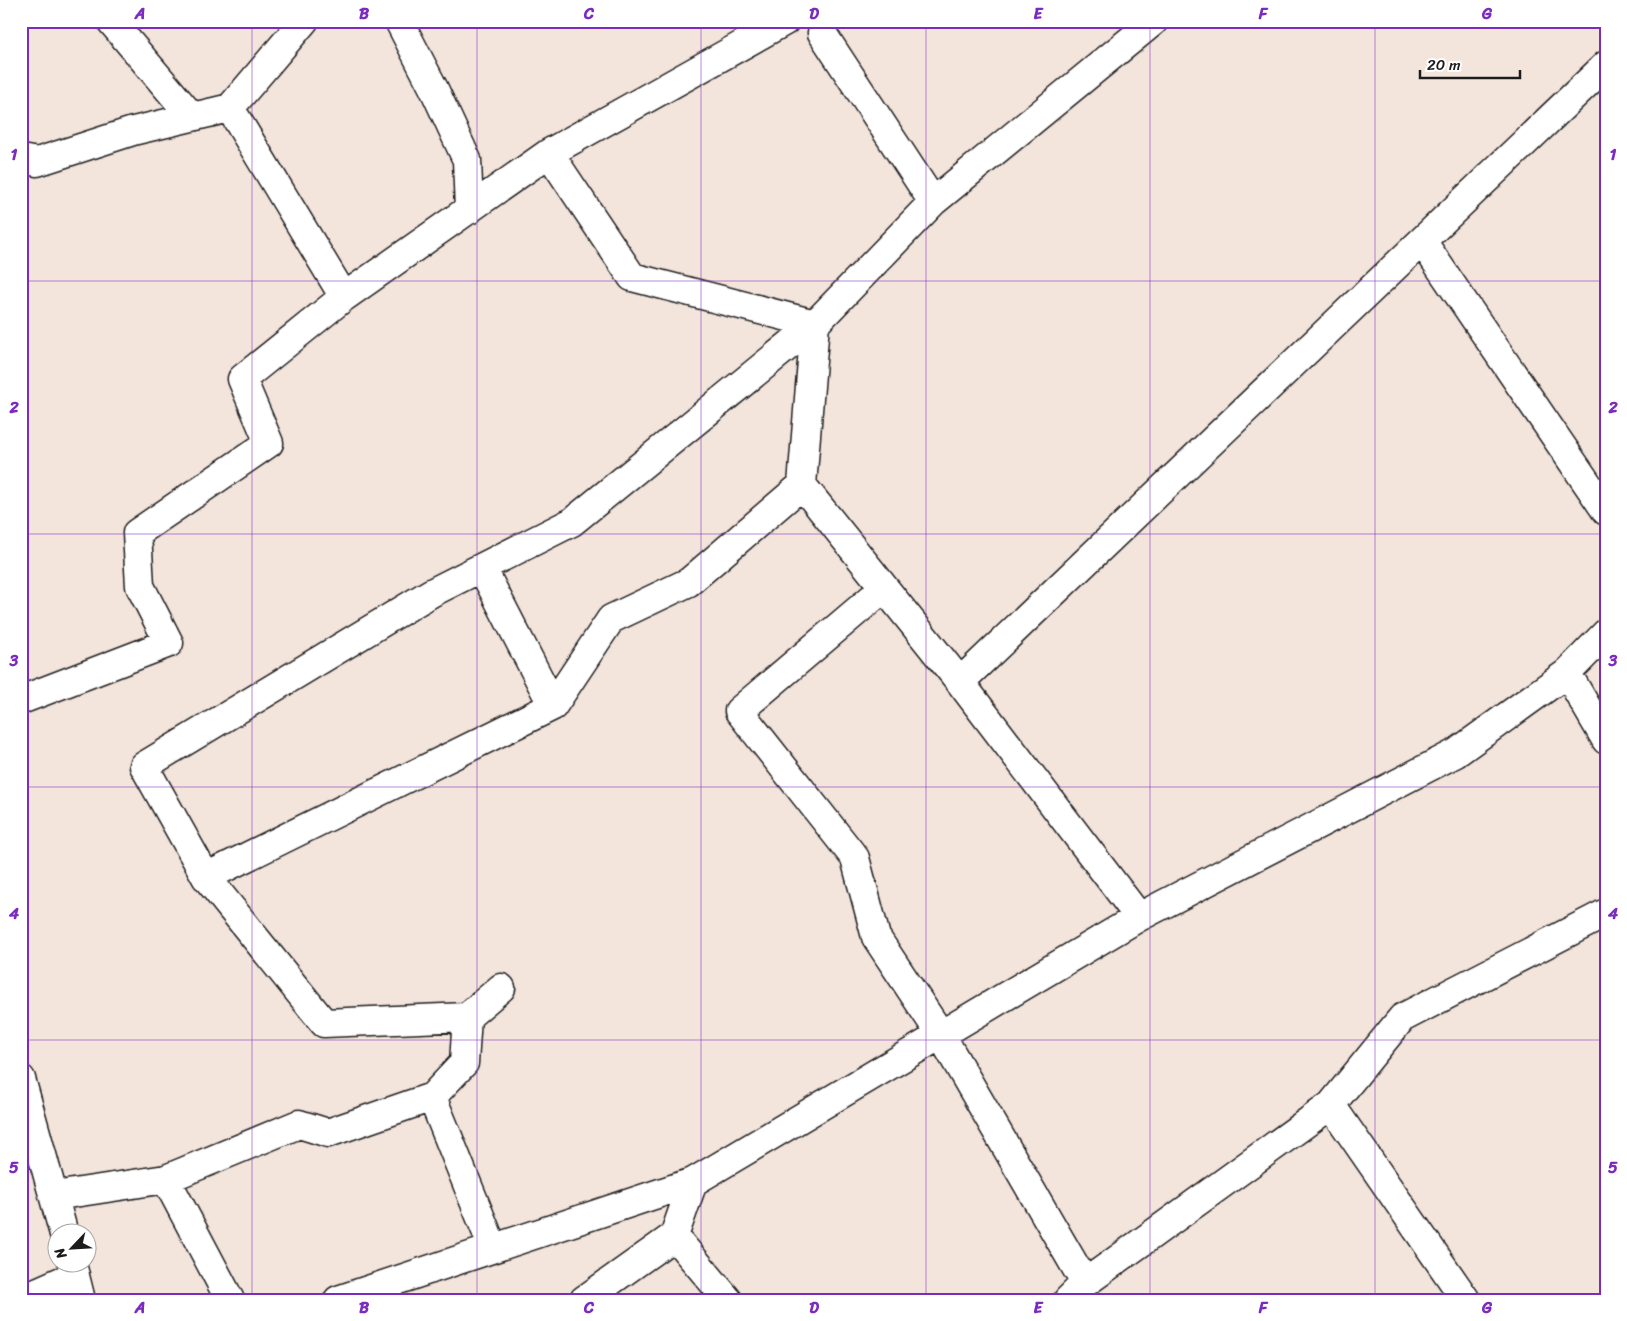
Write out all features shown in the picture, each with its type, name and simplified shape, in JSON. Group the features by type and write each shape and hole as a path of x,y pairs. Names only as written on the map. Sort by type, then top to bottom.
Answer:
{"street":[{"path":"111,21 192,117"},
{"path":"21,159 37,162 133,131 230,108 304,21"},
{"path":"399,21 434,89 467,160 469,210"},
{"path":"21,700 169,643 140,586 137,534 269,443 242,379 344,297 549,153 786,21"},
{"path":"826,21 822,32 933,202"},
{"path":"501,988 467,1017 324,1023 206,877 144,766 431,594 572,522 815,324 933,202 1154,21"},
{"path":"960,682 1606,65"},
{"path":"230,108 344,297"},
{"path":"549,153 632,277 815,324"},
{"path":"1422,241 1606,511"},
{"path":"815,324 802,485 960,682 1139,917"},
{"path":"206,877 554,706 610,619 689,582 802,485"},
{"path":"482,568 554,706"},
{"path":"884,588 739,711 855,858 876,937 941,1035 1076,1291 1331,1104 1402,1018 1606,913"},
{"path":"338,1300 693,1182 1139,917 1456,753 1567,673 1606,633"},
{"path":"1567,673 1606,740"},
{"path":"54,1196 166,1179 299,1124 328,1133 432,1097 464,1063 467,1017"},
{"path":"21,1080 61,1224"},
{"path":"432,1097 493,1248"},
{"path":"1331,1104 1466,1300"},
{"path":"166,1179 230,1300"},
{"path":"584,1300 674,1236 693,1182"},
{"path":"674,1236 728,1300"},
{"path":"21,1299 76,1279"}]}
